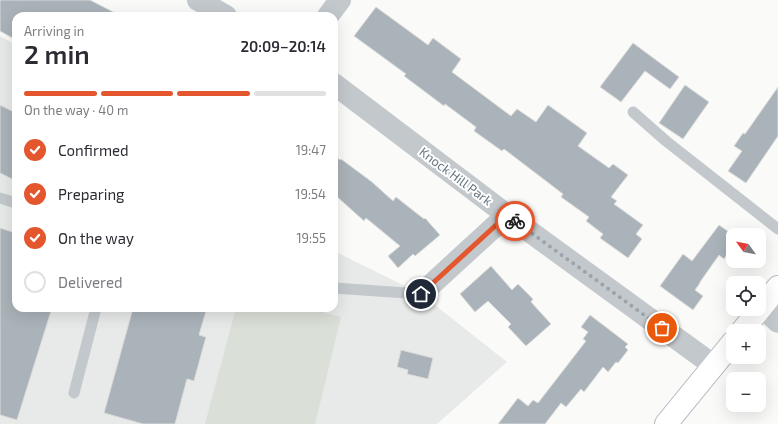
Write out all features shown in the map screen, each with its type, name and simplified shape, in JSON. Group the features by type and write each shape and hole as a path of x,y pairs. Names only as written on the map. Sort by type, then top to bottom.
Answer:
{"street":[{"path":"198,0 219,12"},
{"path":"331,12 340,0"},
{"name":"Knock Hill Park","path":"338,87 507,215 713,366"},
{"path":"421,294 507,215"},
{"path":"766,302 778,286"},
{"path":"766,311 778,322"},
{"path":"748,324 754,316"},
{"path":"666,424 726,350"}],"lane":[{"path":"633,112 666,142 778,229"},
{"path":"0,198 12,202"},
{"path":"338,288 421,294"},
{"path":"74,393 95,312"}],"shaded area":[{"path":"0,36 12,43 12,312 338,312 338,253 421,294 507,362 437,424 0,424"},
{"path":"235,312 322,312 341,317 315,424 205,424"}],"building":[{"path":"0,0 90,0 113,12 12,12 12,38 0,31"},
{"path":"376,7 428,45 433,38 461,59 452,72 511,116 517,109 536,122 548,105 587,133 578,146 609,168 613,164 628,175 611,197 617,201 614,204 643,225 636,234 642,239 628,258 600,238 603,234 586,221 589,217 561,197 563,194 504,149 502,151 474,131 476,127 445,104 444,106 404,76 406,74 354,36"},
{"path":"633,43 679,77 670,89 645,71 621,102 600,87"},
{"path":"685,85 709,102 683,139 659,123"},
{"path":"778,87 778,136 746,183 728,171 742,151 734,146 743,133 745,134"},
{"path":"0,105 12,111 12,179 0,173"},
{"path":"338,158 372,182 393,201 396,197 424,219 425,218 440,235 415,256 413,254 398,268 388,256 400,246 366,218 364,221 338,198"},
{"path":"719,225 726,230 726,256 724,259 719,255 695,290 703,296 693,310 660,286 683,254 692,261"},
{"path":"0,228 12,232 12,312 51,312 17,420 0,415"},
{"path":"491,266 512,290 518,284 533,299 531,302 551,324 526,346 508,327 511,324 488,301 475,312 460,294"},
{"path":"132,312 206,312 199,335 206,337 194,381 187,379 175,424 143,424 104,413"},
{"path":"590,315 628,344 625,347 628,350 618,363 616,362 608,372 603,367 584,392 581,389 566,407 561,403 545,424 498,424 518,398 528,406 533,400 538,403 586,341 583,339 588,332 581,327"},
{"path":"401,350 433,358 428,379 407,374 408,370 397,367"}],"way so far":[{"path":"515,221 662,328"}],"route":[{"path":"421,294 507,215 515,221"}]}
